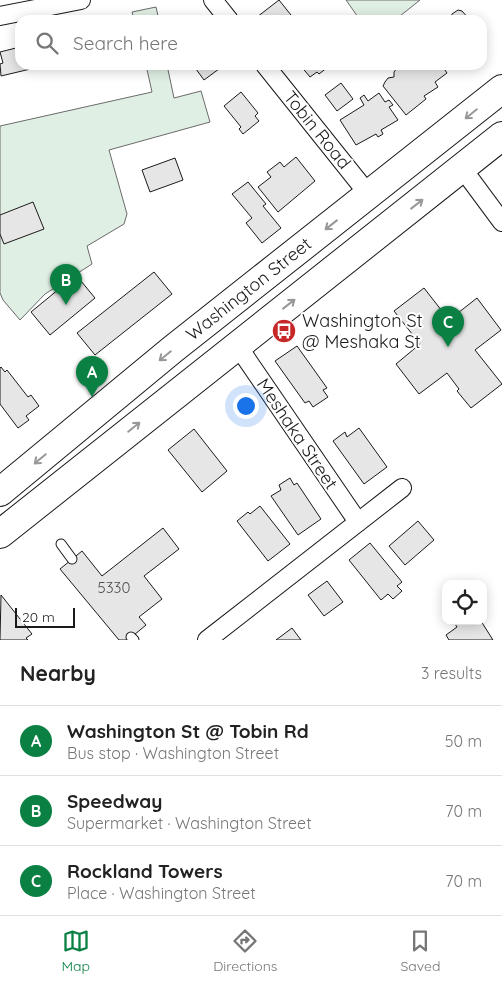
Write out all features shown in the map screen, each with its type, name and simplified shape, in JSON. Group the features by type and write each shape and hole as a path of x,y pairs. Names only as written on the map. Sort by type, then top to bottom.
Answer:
{"main road":[{"name":"Washington Street","path":"0,492 117,395 502,89"},
{"name":"Washington Street","path":"0,534 502,136"},
{"path":"440,140 462,168"},
{"path":"217,315 237,345"},
{"path":"102,453 97,437 97,423 105,408 117,395"}],"street":[{"path":"0,16 80,0"},
{"path":"213,0 225,15"},
{"name":"Tobin Road","path":"269,70 369,195"},
{"path":"462,168 502,222"},
{"name":"Meshaka Street","path":"237,345 358,522"},
{"path":"207,640 402,488"}],"lane":[{"path":"62,544 72,559"}],"green space":[{"path":"346,0 420,0 401,15 356,15"},
{"path":"156,7 158,15 133,15 132,12"},
{"path":"147,70 168,70 174,98 201,91 210,122 109,150 127,214 124,224 87,246 92,264 45,294 20,320 3,300 0,293 0,126 152,92"}],"building":[{"path":"279,0 291,15 260,15"},
{"path":"458,10 466,15 452,15"},
{"path":"15,48 15,70 26,70 1,76 0,64 3,63 0,52"},
{"path":"197,70 218,70 204,80"},
{"path":"304,70 324,70 319,74 317,72 310,77"},
{"path":"396,70 445,70 447,73 435,82 438,87 424,96 426,99 406,115 383,86 388,78 394,77"},
{"path":"341,83 353,99 337,111 325,95"},
{"path":"241,92 258,113 255,116 259,121 243,134 239,129 241,127 224,106"},
{"path":"379,93 385,102 389,100 393,105 389,107 398,120 381,130 383,134 378,137 376,134 356,145 340,120 364,105 360,98 364,95 368,101"},
{"path":"296,157 315,181 278,212 258,187 271,177 267,172 280,162 284,167"},
{"path":"175,158 183,180 150,192 142,170"},
{"path":"248,182 266,204 263,206 281,228 262,243 246,223 252,218 232,194"},
{"path":"33,202 44,229 4,244 0,234 0,215"},
{"path":"154,272 172,294 95,355 77,333"},
{"path":"76,275 95,298 50,335 31,312"},
{"path":"424,288 449,320 477,298 501,330 475,350 502,384 471,408 457,391 459,389 447,373 419,394 396,364 420,344 394,311"},
{"path":"297,346 327,388 323,390 328,397 313,407 309,401 305,403 275,361"},
{"path":"1,367 5,372 7,370 28,397 31,395 39,406 26,416 29,420 18,428 0,404"},
{"path":"359,428 387,467 364,484 333,441 345,432 347,437"},
{"path":"194,429 227,471 202,492 168,450"},
{"path":"290,478 294,485 297,483 321,519 298,535 271,496 281,490 279,485"},
{"path":"260,506 290,544 268,561 237,521 248,512 250,514"},
{"path":"418,521 434,540 405,565 389,546"},
{"path":"163,528 179,549 144,576 162,599 139,617 146,625 128,640 119,640 60,569 82,551 102,576"},
{"path":"370,543 402,582 397,586 402,591 393,599 388,594 381,600 349,560"},
{"path":"327,581 343,602 324,616 308,595"},
{"path":"1,595 32,634 26,638 28,640 0,640"},
{"path":"456,625 484,625 493,640 449,640 446,635 457,627"},
{"path":"292,628 301,640 276,640"}],"place":[{"name":"Speedway","path":"66,305"},
{"name":"Washington St @ Meshaka St","path":"284,331"},
{"name":"Rockland Towers","path":"448,347"},
{"name":"Washington St @ Tobin Rd","path":"92,397"}]}
